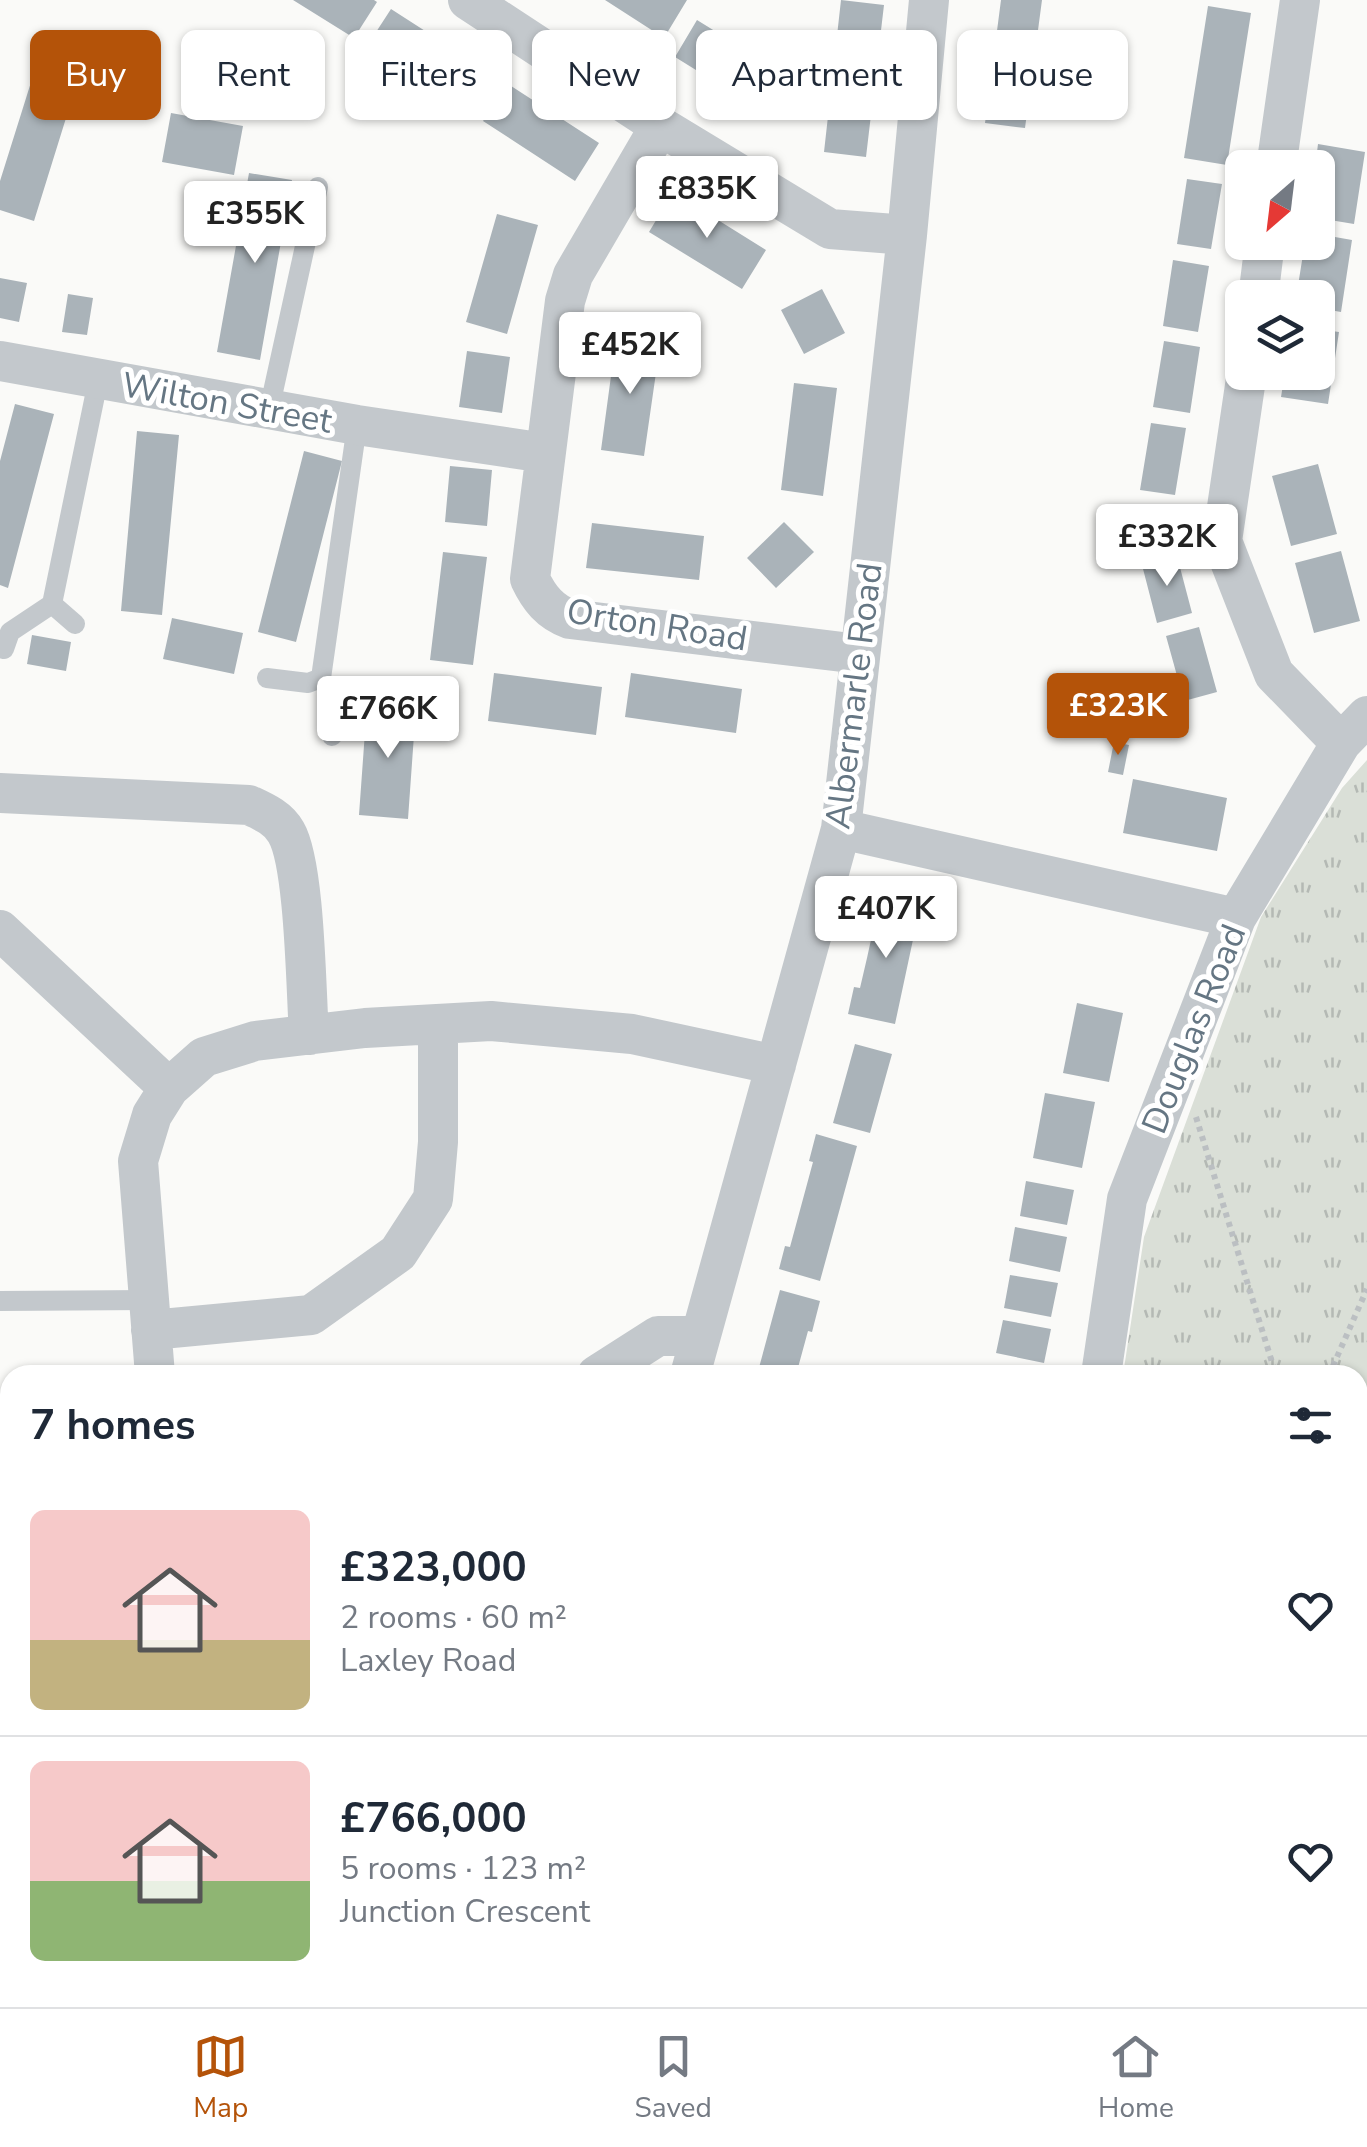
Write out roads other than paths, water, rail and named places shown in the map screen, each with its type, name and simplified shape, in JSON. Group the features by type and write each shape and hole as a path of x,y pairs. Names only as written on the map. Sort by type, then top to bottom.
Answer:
{"street":[{"path":"468,0 660,126 830,228 907,235"},
{"name":"Albermarle Road","path":"693,1365 842,829 930,0"},
{"path":"1279,150 1300,0"},
{"name":"Orton Road","path":"660,126 573,275 564,300 530,580 537,594 557,614 859,654"},
{"name":"Wilton Street","path":"0,361 357,425 545,453"},
{"path":"1244,390 1222,541 1274,674 1354,730"},
{"name":"Douglas Road","path":"1102,1365 1127,1198 1236,918 1354,730"},
{"path":"0,793 249,805 270,814 286,832 296,860 309,1035"},
{"path":"842,829 1236,918"},
{"path":"0,930 169,1088"},
{"path":"154,1365 138,1160 152,1115 169,1088 204,1057 255,1041 491,1021 632,1034 776,1065"},
{"path":"150,1315 312,1314 398,1253 433,1198 438,1142 438,1024"},
{"path":"612,1365 658,1336 700,1336"}],"lane":[{"path":"269,410 318,187"},
{"name":"Wilton Street","path":"52,604 98,380"},
{"name":"Wilton Street","path":"332,736 335,698 321,678 357,425"},
{"path":"4,650 10,632 52,604 75,624"},
{"path":"266,678 308,683 321,678"},
{"path":"0,1301 150,1315"}]}
